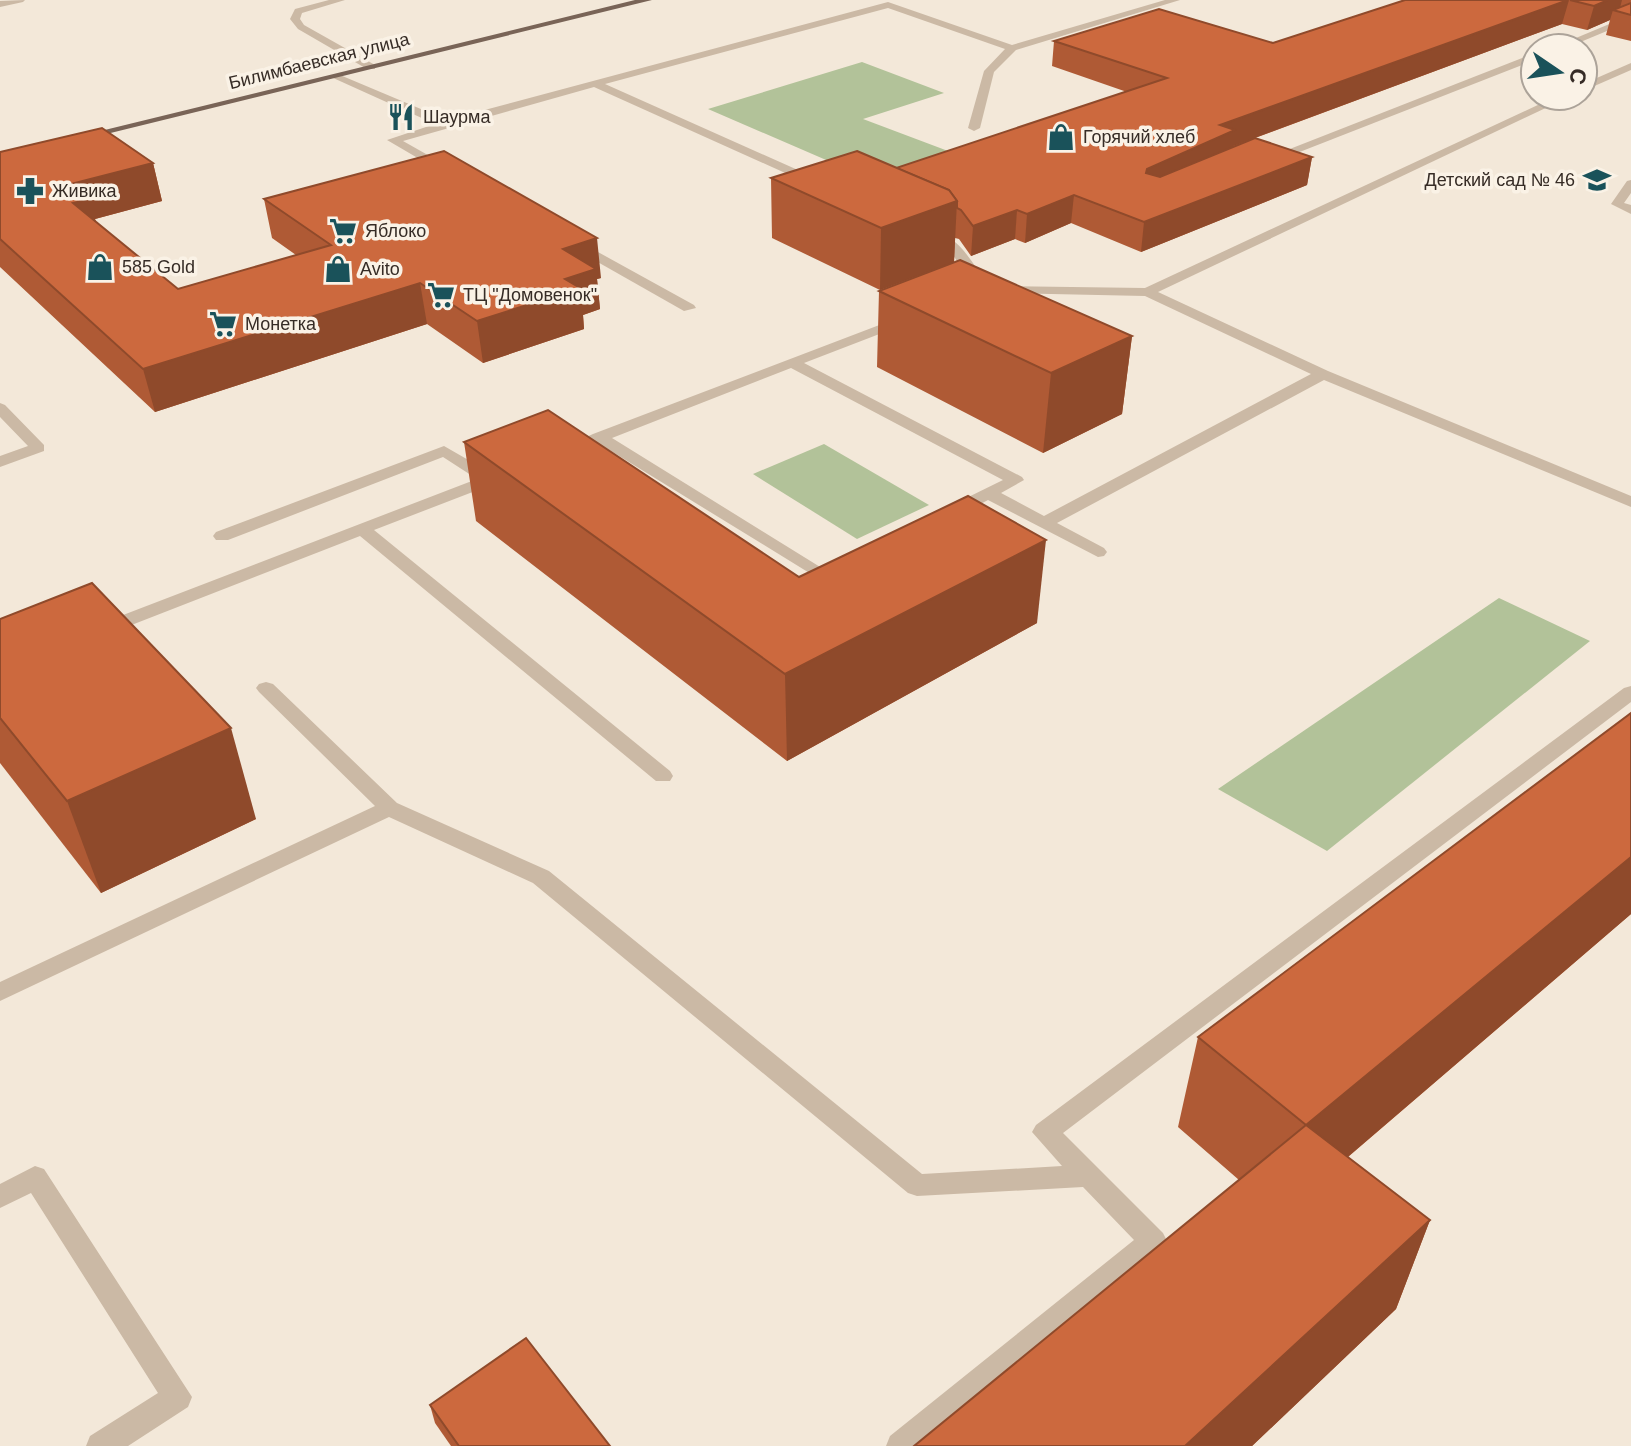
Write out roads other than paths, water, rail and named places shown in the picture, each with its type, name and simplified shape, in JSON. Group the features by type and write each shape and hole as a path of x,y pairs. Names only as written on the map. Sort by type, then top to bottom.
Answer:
{"main road":[{"name":"Билимбаевская улица","path":"76,138 647,0"}],"street":[{"path":"0,4 20,0"},
{"path":"340,0 298,11 295,19 301,27 371,67"},
{"path":"874,0 1012,48"},
{"path":"974,128 989,71 1012,48 1175,0"},
{"path":"460,178 393,140 888,5"},
{"path":"1617,11 1631,16"},
{"path":"1594,32 1631,16"},
{"path":"1260,158 1272,159 1519,62"},
{"path":"1599,81 1631,66"},
{"path":"336,77 446,124"},
{"path":"595,84 828,188"},
{"path":"1147,292 1532,112"},
{"path":"1631,184 1617,204 1631,210"},
{"path":"912,226 953,245 976,291 1147,292 1323,374 1631,502"},
{"path":"568,239 689,308"},
{"path":"558,453 919,313"},
{"path":"792,363 1016,480 933,521"},
{"path":"1044,523 1323,374"},
{"path":"0,408 38,448 0,462"},
{"path":"599,437 824,577 851,563"},
{"path":"222,536 444,451 490,480"},
{"path":"87,636 517,469"},
{"path":"988,493 1098,552"},
{"path":"362,529 663,776"},
{"path":"266,688 389,808 541,877 917,1185 1088,1176"},
{"path":"901,1446 1153,1241 1045,1132 1631,692"},
{"path":"0,992 389,808"},
{"path":"0,1197 35,1177 177,1397 101,1446"}],"place":[{"name":"Шаурма","path":"401,117"},
{"name":"Горячий хлеб","path":"1061,137"},
{"name":"Детский сад № 46","path":"1597,180"},
{"name":"Живика","path":"30,191"},
{"name":"Яблоко","path":"343,231"},
{"name":"585 Gold","path":"100,267"},
{"name":"Avito","path":"338,269"},
{"name":"ТЦ \"Домовенок\"","path":"441,295"},
{"name":"Монетка","path":"223,324"}]}
